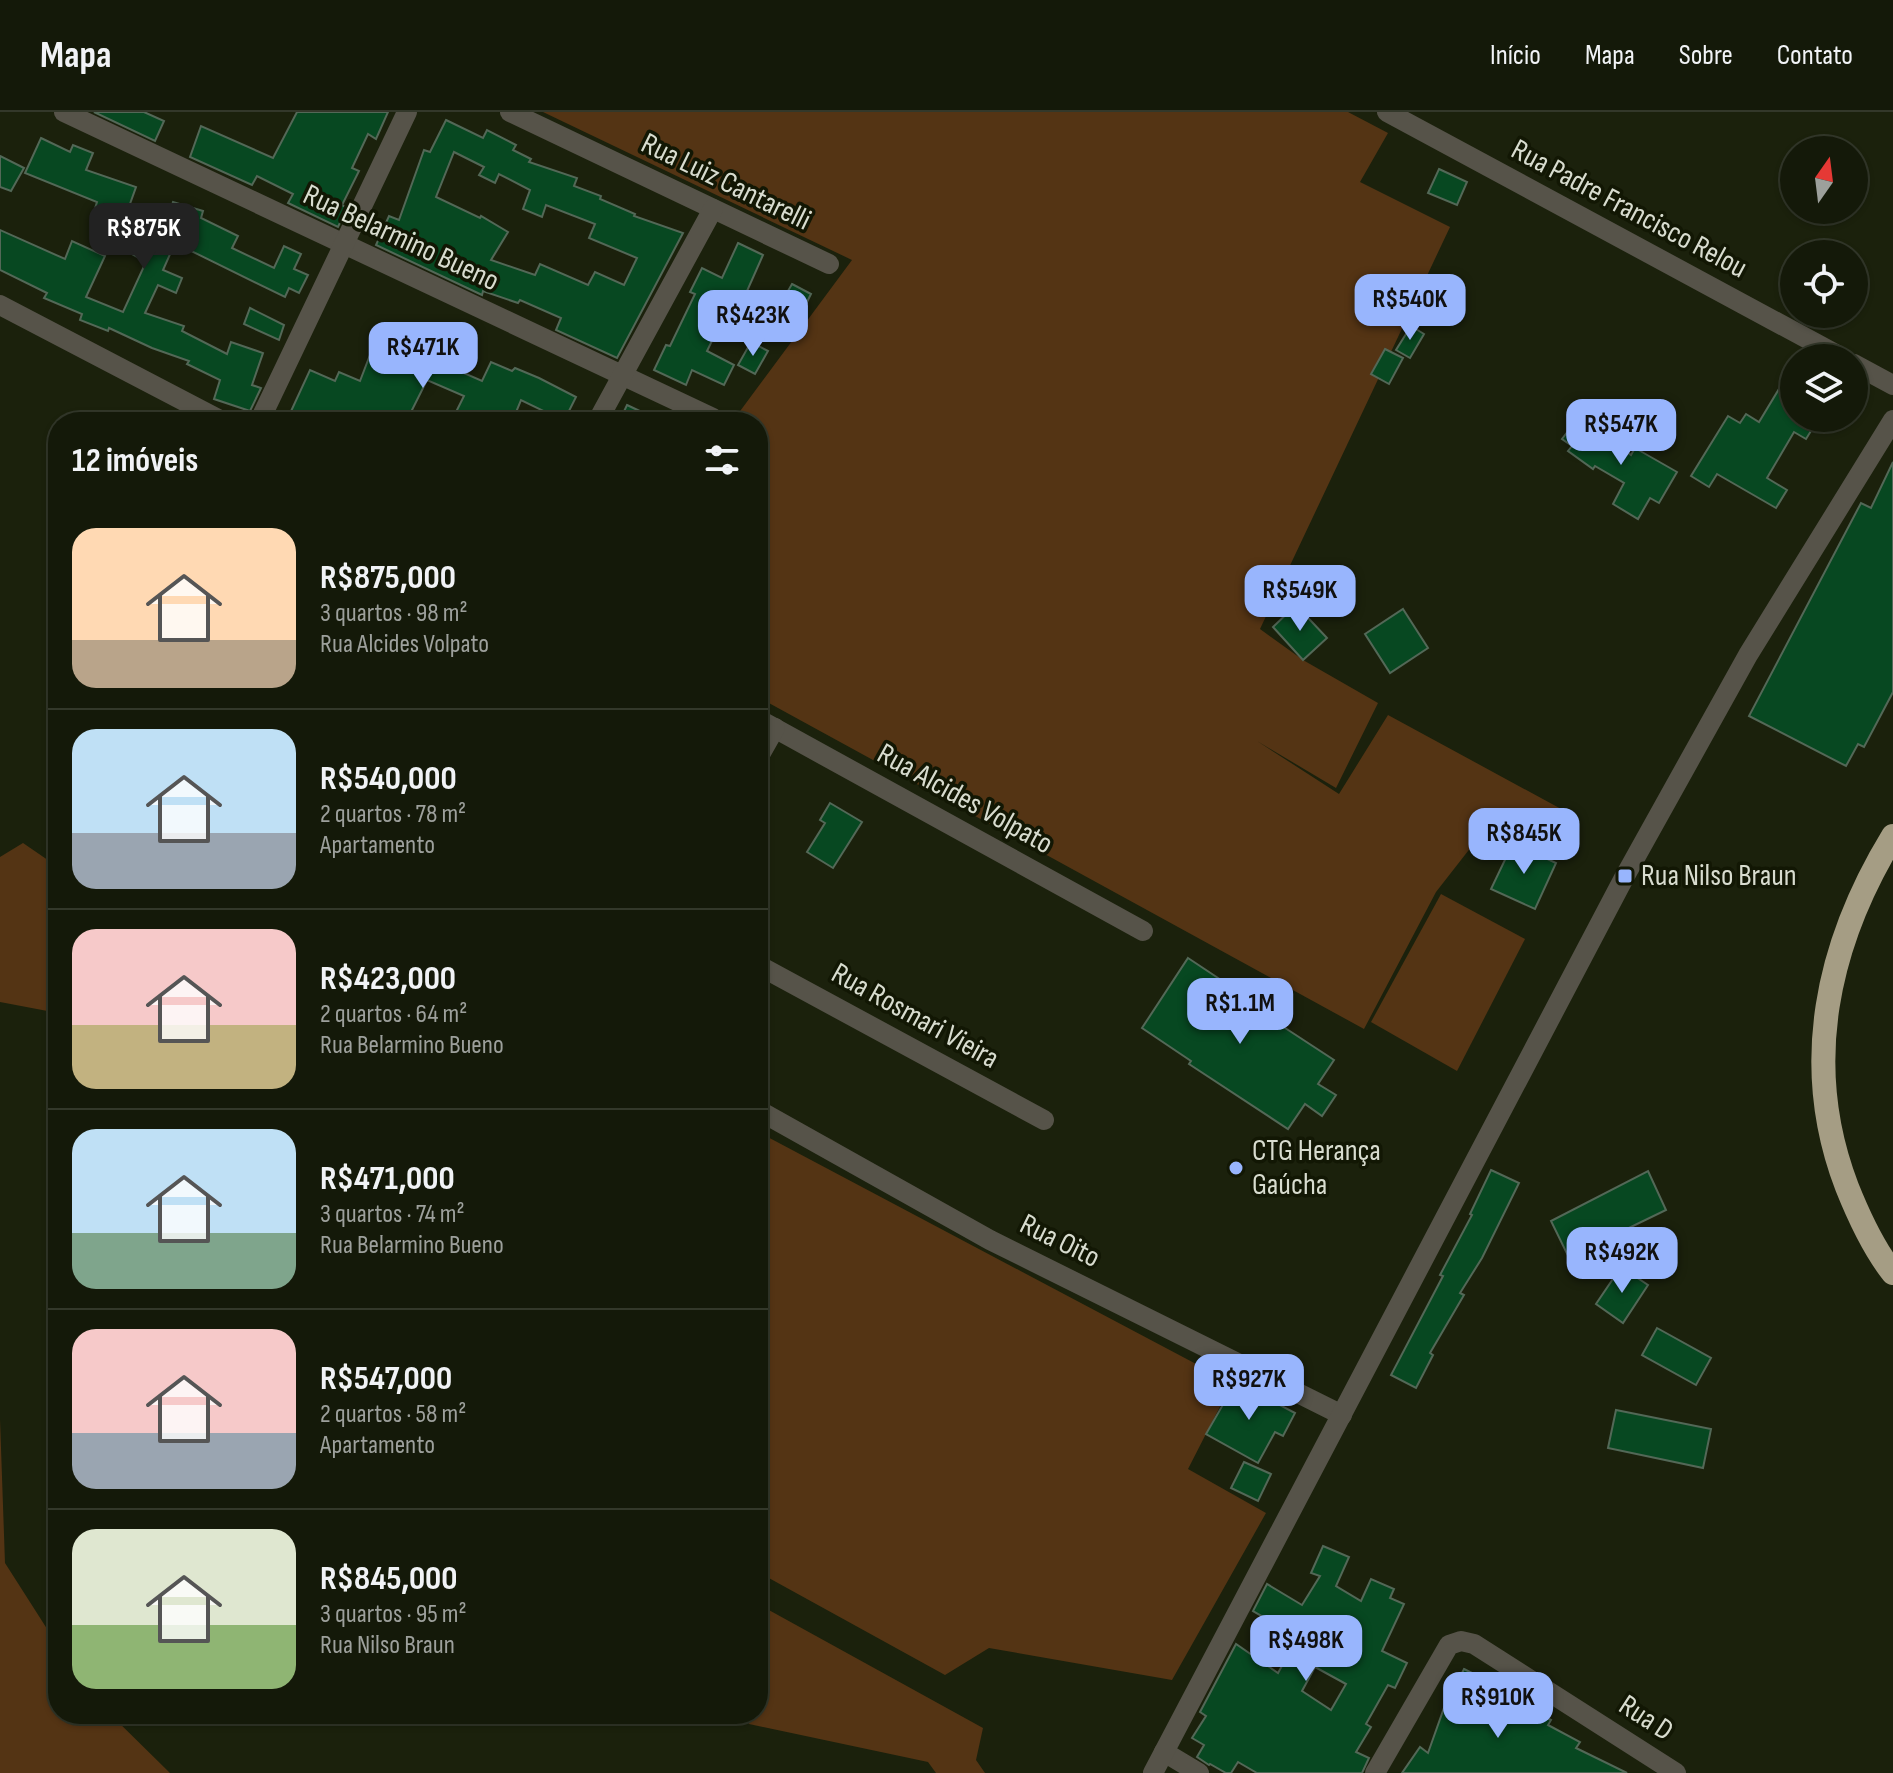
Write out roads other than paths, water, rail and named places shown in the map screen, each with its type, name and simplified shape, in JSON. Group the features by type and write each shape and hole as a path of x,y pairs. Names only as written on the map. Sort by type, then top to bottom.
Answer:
{"highway":[{"path":"1893,836 1870,875 1852,915 1827,1000 1822,1053 1825,1107 1838,1163 1858,1214 1893,1273"}],"street":[{"name":"Rua Belarmino Bueno","path":"64,112 700,412"},
{"path":"264,412 407,112"},
{"name":"Rua Luiz Cantarelli","path":"510,112 829,264"},
{"name":"Rua Padre Francisco Relou","path":"1387,112 1817,344"},
{"path":"603,412 713,209"},
{"path":"0,305 205,412"},
{"path":"1868,372 1893,385"},
{"path":"1153,1773 1625,876 1748,655 1893,420"},
{"name":"Rua Alcides Volpato","path":"768,725 1143,931"},
{"name":"Rua Rosmari Vieira","path":"768,970 1044,1120"},
{"name":"Rua Oito","path":"768,1116 990,1240 1342,1415"},
{"name":"Rua D","path":"1375,1773 1449,1645 1461,1641 1474,1644 1676,1773"},
{"path":"1164,1752 1199,1773"}],"place":[{"name":"Rua Nilso Braun","path":"1625,876"},
{"name":"CTG Herança Gaúcha","path":"1236,1168"}]}
